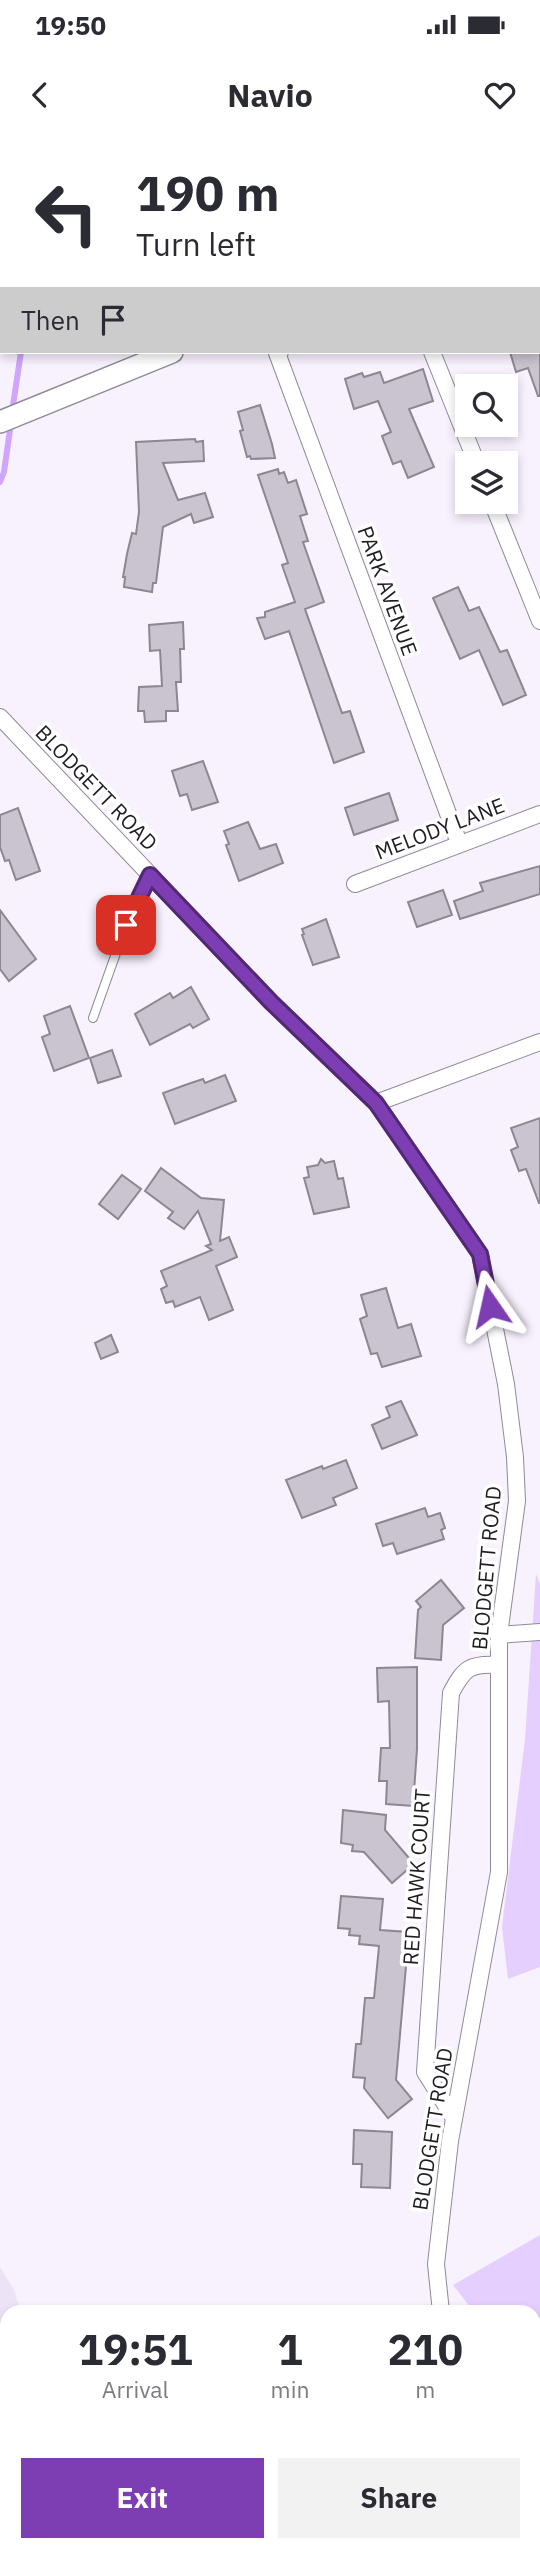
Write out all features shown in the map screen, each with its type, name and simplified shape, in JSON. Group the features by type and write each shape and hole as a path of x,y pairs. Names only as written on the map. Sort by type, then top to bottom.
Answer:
{"street":[{"path":"0,422 167,354"},
{"name":"PARK AVENUE","path":"280,354 459,843"},
{"path":"433,354 472,451"},
{"path":"497,514 540,621"},
{"name":"BLODGETT ROAD","path":"0,717 271,1002 376,1103 480,1254 506,1384 515,1457 517,1501 499,1635 499,1872 454,2118 436,2264 440,2305"},
{"name":"MELODY LANE","path":"355,884 540,814"},
{"path":"376,1103 540,1042"},
{"path":"499,1635 540,1632"},
{"name":"RED HAWK COURT","path":"454,2118 425,2071 451,1693 462,1672 480,1664 499,1665"}],"lane":[{"path":"93,1018 126,925 150,875"}],"shaded area":[{"path":"536,1574 540,1584 540,1967 508,1979 502,1927 525,1739"},
{"path":"540,2235 540,2305 469,2305 453,2285"},
{"path":"0,2267 14,2290 19,2305 0,2305"}],"building":[{"path":"511,354 540,354 540,396 528,368 516,372"},
{"path":"423,369 433,401 409,409 434,467 408,478 401,461 393,464 382,436 391,432 378,401 354,409 345,379 362,373 364,377 380,372 384,383"},
{"path":"260,405 275,458 247,457 238,412"},
{"path":"195,439 196,442 203,441 204,461 163,463 178,500 205,493 213,517 194,523 191,514 163,527 156,583 153,583 152,592 124,587 127,554 132,533 136,534 139,512 136,442"},
{"path":"278,469 279,474 284,472 288,483 296,480 307,514 300,516 308,541 303,542 324,602 305,609 342,713 350,711 364,752 334,763 289,631 265,639 257,618 265,617 265,612 295,602 282,565 288,563 258,475"},
{"path":"458,587 469,611 479,607 500,652 507,650 526,695 503,705 479,650 460,659 433,598"},
{"path":"183,622 181,682 176,682 178,711 166,711 166,721 145,722 144,711 138,711 139,687 162,686 160,650 150,651 149,625"},
{"path":"203,761 218,802 192,810 187,794 180,796 172,771"},
{"path":"389,793 398,820 354,835 345,808"},
{"path":"18,808 40,871 16,880 9,860 5,861 0,847 0,815"},
{"path":"248,822 260,849 276,844 283,863 239,881 226,845 229,844 224,831"},
{"path":"540,866 540,894 460,919 454,901 483,891 480,883"},
{"path":"443,890 452,915 417,927 408,902"},
{"path":"0,910 36,959 9,981 0,969"},
{"path":"326,919 339,957 313,965 302,929"},
{"path":"191,987 209,1019 193,1028 190,1024 150,1045 135,1014 170,993 173,998"},
{"path":"70,1006 89,1058 54,1071 42,1037 50,1034 44,1016"},
{"path":"112,1050 121,1076 98,1083 90,1058"},
{"path":"225,1075 236,1101 175,1124 163,1093 203,1079 205,1083"},
{"path":"540,1118 539,1203 526,1169 519,1171 511,1150 518,1147 511,1128"},
{"path":"321,1159 325,1163 334,1161 338,1179 343,1178 349,1207 314,1214 304,1178 309,1177 307,1167 318,1165"},
{"path":"161,1168 201,1198 224,1200 220,1241 229,1237 237,1257 216,1266 233,1310 209,1320 200,1297 175,1307 173,1301 166,1303 161,1289 167,1286 161,1271 212,1250 206,1246 211,1244 198,1211 184,1229 168,1218 173,1212 145,1191"},
{"path":"122,1175 141,1189 118,1219 99,1204"},
{"path":"386,1288 398,1328 411,1324 421,1356 382,1367 377,1353 371,1354 360,1319 367,1316 361,1295"},
{"path":"111,1335 118,1352 101,1359 95,1343"},
{"path":"401,1401 417,1435 382,1449 372,1425 390,1417 386,1407"},
{"path":"346,1460 357,1488 333,1498 336,1505 302,1518 286,1480"},
{"path":"425,1508 428,1517 440,1513 445,1528 441,1530 444,1539 397,1554 393,1543 383,1546 376,1524"},
{"path":"441,1580 464,1608 443,1625 441,1660 415,1658 418,1610 421,1607 416,1601"},
{"path":"417,1667 417,1749 413,1806 386,1804 387,1781 379,1781 381,1748 390,1748 389,1701 378,1702 377,1668"},
{"path":"343,1810 386,1815 385,1830 414,1864 392,1883 364,1852 352,1851 353,1845 341,1843"},
{"path":"341,1896 383,1899 380,1930 409,1932 396,2080 412,2099 388,2118 364,2088 365,2078 353,2077 356,2044 361,2044 365,1998 374,1998 379,1946 359,1944 360,1936 349,1935 350,1929 338,1928"},
{"path":"354,2130 392,2132 390,2188 361,2187 362,2164 353,2164"}],"waterway":[{"path":"12,412 21,354"},
{"path":"0,482 11,423"}],"route":[{"path":"126,925 150,875 271,1002 376,1103 480,1254 490,1306"}]}
